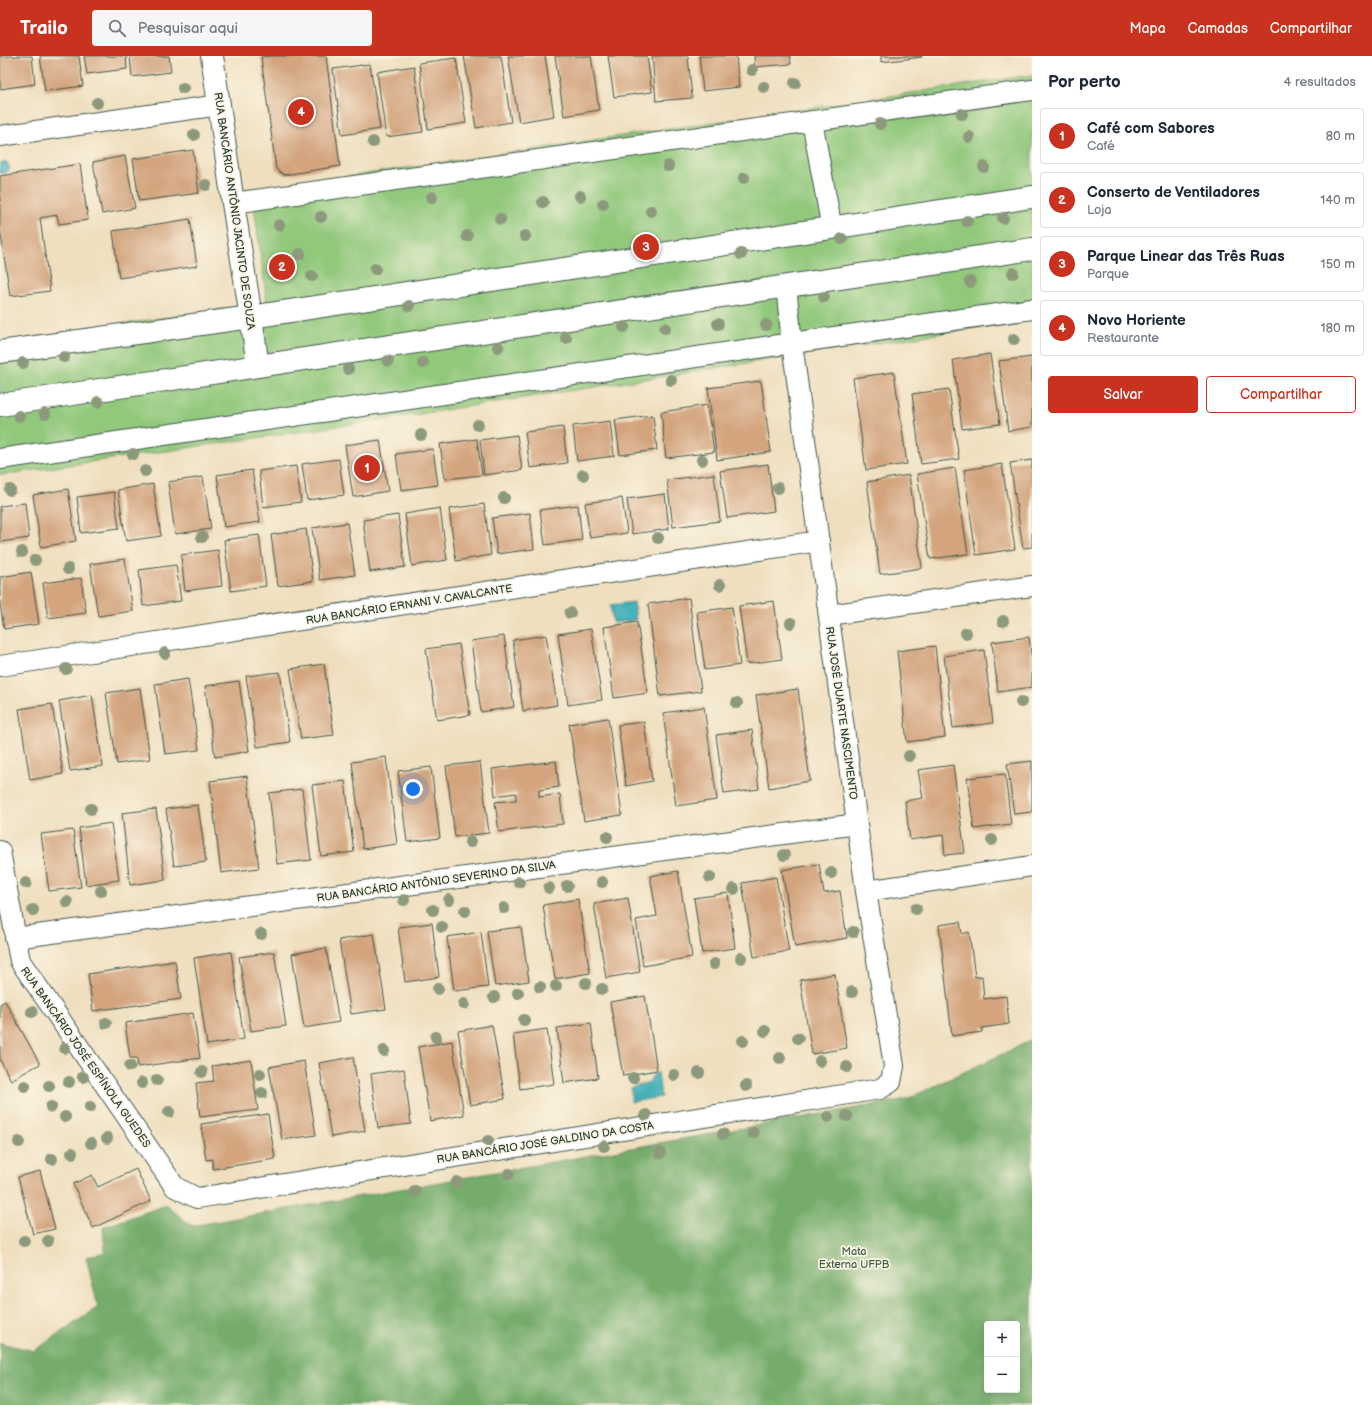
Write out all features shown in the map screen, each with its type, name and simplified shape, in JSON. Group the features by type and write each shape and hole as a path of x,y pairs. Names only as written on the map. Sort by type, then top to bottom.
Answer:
{"main road":[{"name":"RUA BANCÁRIO ANTÔNIO JACINTO DE SOUZA","path":"212,56 258,366"},
{"path":"0,352 251,317 1032,198"},
{"path":"0,405 1032,249"}],"street":[{"path":"233,203 1032,90"},
{"path":"0,136 220,105"},
{"path":"812,121 832,229"},
{"name":"RUA JOSÉ DUARTE NASCIMENTO","path":"786,286 818,541 866,891 894,1066 891,1082"},
{"path":"0,459 1032,309"},
{"name":"RUA BANCÁRIO ERNANI V. CAVALCANTE","path":"0,666 818,541"},
{"path":"829,615 1032,586"},
{"name":"RUA BANCÁRIO ANTÔNIO SEVERINO DA SILVA","path":"15,938 857,824"},
{"name":"RUA BANCÁRIO JOSÉ ESPÍNOLA GUEDES","path":"0,851 20,961 175,1187 197,1198"},
{"path":"866,891 1032,866"},
{"name":"RUA BANCÁRIO JOSÉ GALDINO DA COSTA","path":"197,1198 880,1089 891,1082"}],"green space":[{"path":"1032,75 1032,319 387,419 0,475 0,343 267,302 252,191"},
{"name":"Mata Externa UFPB","path":"1032,1040 1032,1405 0,1405 0,1343 34,1351 98,1307 86,1257 105,1252 103,1227 166,1205 192,1226 907,1099"}],"water":[{"path":"7,162 10,169 6,173 0,173 0,163"},
{"path":"634,602 636,620 613,623 610,605"},
{"path":"658,1072 661,1097 631,1102 631,1088 649,1082 653,1075"}],"building":[{"path":"0,56 32,56 35,84 0,89"},
{"path":"40,56 79,56 83,86 45,91"},
{"path":"84,56 126,56 127,69 87,74"},
{"path":"130,56 169,56 171,72 132,77"},
{"path":"326,56 340,166 284,175 276,169 261,57"},
{"path":"464,56 501,56 511,122 476,128"},
{"path":"508,56 545,56 554,116 519,122"},
{"path":"555,56 591,56 599,110 564,116"},
{"path":"608,56 647,56 652,92 614,97"},
{"path":"652,56 688,56 692,98 656,101"},
{"path":"699,56 736,56 739,87 703,91"},
{"path":"754,56 790,56 791,64 755,67"},
{"path":"881,56 922,56 922,57 881,62"},
{"path":"456,58 466,123 428,129 419,63"},
{"path":"370,64 380,129 342,135 333,69"},
{"path":"414,66 423,132 386,137 377,72"},
{"path":"193,150 199,193 139,201 133,159"},
{"path":"125,156 135,208 102,214 93,162"},
{"path":"80,164 88,220 59,224 57,215 40,218 50,291 10,296 0,228 0,176"},
{"path":"190,219 197,266 119,278 113,231"},
{"path":"990,354 1000,424 962,429 953,360"},
{"path":"1032,357 1032,427 1008,431 999,361"},
{"path":"894,372 907,464 866,470 853,378"},
{"path":"761,381 771,452 717,460 708,388"},
{"path":"949,389 959,459 921,464 912,394"},
{"path":"707,405 714,452 666,458 661,412"},
{"path":"653,415 657,450 620,455 615,420"},
{"path":"610,421 614,456 577,461 573,426"},
{"path":"563,427 567,463 530,468 525,432"},
{"path":"517,435 522,470 484,475 480,440"},
{"path":"477,439 482,475 445,479 440,444"},
{"path":"380,440 388,491 353,497 345,445"},
{"path":"433,449 438,485 401,490 396,454"},
{"path":"339,459 344,495 307,500 302,464"},
{"path":"1032,460 1032,547 1023,548 1010,463"},
{"path":"768,464 774,511 727,518 720,471"},
{"path":"1002,464 1015,549 976,555 964,470"},
{"path":"296,466 301,502 263,507 259,471"},
{"path":"955,468 968,554 930,559 917,474"},
{"path":"252,470 260,522 224,527 217,475"},
{"path":"714,474 720,521 673,527 667,480"},
{"path":"909,475 922,568 880,574 867,482"},
{"path":"203,477 211,529 175,534 168,482"},
{"path":"153,484 161,536 126,541 118,490"},
{"path":"68,489 76,541 41,547 33,495"},
{"path":"114,492 119,528 81,533 77,497"},
{"path":"665,494 669,529 632,534 627,499"},
{"path":"622,498 627,533 590,538 585,503"},
{"path":"25,503 29,538 0,542 0,506"},
{"path":"484,504 491,555 456,561 449,509"},
{"path":"578,505 582,540 545,545 540,510"},
{"path":"440,508 447,560 412,566 405,514"},
{"path":"530,513 534,549 497,554 492,518"},
{"path":"398,515 405,567 370,572 363,520"},
{"path":"347,523 355,575 320,580 312,528"},
{"path":"306,529 313,581 278,586 271,535"},
{"path":"259,535 266,586 231,591 224,540"},
{"path":"218,550 222,586 185,591 181,555"},
{"path":"125,559 133,611 98,616 90,564"},
{"path":"176,565 181,601 143,606 139,570"},
{"path":"31,572 39,624 4,629 0,604 0,577"},
{"path":"81,578 86,613 48,618 43,583"},
{"path":"689,598 701,691 660,696 648,604"},
{"path":"774,601 782,659 747,664 739,606"},
{"path":"732,607 740,665 705,670 697,612"},
{"path":"637,622 648,693 614,698 604,627"},
{"path":"591,629 602,700 568,705 558,634"},
{"path":"546,635 557,705 523,711 513,640"},
{"path":"504,636 514,707 481,712 471,641"},
{"path":"1029,637 1032,661 1032,687 998,692 992,642"},
{"path":"459,644 470,715 437,720 426,649"},
{"path":"935,646 945,737 907,742 897,651"},
{"path":"984,650 993,723 953,728 944,656"},
{"path":"324,664 334,735 301,739 290,669"},
{"path":"280,672 290,742 257,747 246,676"},
{"path":"188,679 199,750 165,754 155,684"},
{"path":"239,681 249,751 215,757 205,686"},
{"path":"140,688 150,759 117,764 106,693"},
{"path":"798,689 810,781 769,788 756,695"},
{"path":"92,695 103,766 70,771 59,701"},
{"path":"52,704 63,774 30,780 19,709"},
{"path":"704,707 717,800 676,806 663,713"},
{"path":"608,718 622,815 584,821 569,724"},
{"path":"644,722 652,781 626,786 618,725"},
{"path":"752,730 759,789 724,794 716,735"},
{"path":"386,757 397,844 363,849 352,762"},
{"path":"556,761 559,787 539,790 539,797 560,794 563,824 499,832 495,802 516,800 516,793 495,796 492,769"},
{"path":"1032,761 1032,812 1014,814 1007,764"},
{"path":"480,762 489,833 455,837 446,766"},
{"path":"953,765 965,853 945,855 943,835 910,840 905,801 923,798 918,770"},
{"path":"431,767 440,838 407,842 398,771"},
{"path":"1005,774 1011,824 974,829 967,778"},
{"path":"247,776 259,868 221,873 210,781"},
{"path":"345,781 354,852 321,856 312,785"},
{"path":"302,789 311,860 277,864 269,793"},
{"path":"198,805 206,862 174,866 166,809"},
{"path":"156,809 165,880 130,885 122,813"},
{"path":"111,823 119,880 86,885 79,828"},
{"path":"73,830 81,887 49,891 41,834"},
{"path":"819,864 824,893 840,891 847,938 795,947 782,870"},
{"path":"678,871 692,957 643,966 636,920 657,916 650,876"},
{"path":"776,877 789,951 754,957 742,883"},
{"path":"728,893 735,948 702,953 694,898"},
{"path":"628,898 640,972 606,978 594,904"},
{"path":"578,899 590,973 555,979 543,905"},
{"path":"960,922 962,934 969,932 975,977 982,976 984,999 1006,996 1009,1024 982,1028 982,1032 952,1036 939,925"},
{"path":"432,923 439,977 405,982 398,927"},
{"path":"521,927 529,981 495,986 487,931"},
{"path":"481,932 488,987 454,991 447,937"},
{"path":"374,934 386,1009 351,1014 339,940"},
{"path":"326,948 339,1022 304,1028 292,954"},
{"path":"231,952 244,1039 207,1045 194,958"},
{"path":"274,952 286,1026 251,1031 239,957"},
{"path":"175,961 181,999 93,1011 88,974"},
{"path":"835,974 847,1048 812,1054 800,980"},
{"path":"645,996 657,1070 623,1076 610,1002"},
{"path":"5,1001 40,1064 11,1080 0,1060 0,1004"},
{"path":"193,1013 200,1058 138,1067 137,1058 130,1058 125,1023"},
{"path":"591,1023 598,1078 564,1083 557,1028"},
{"path":"492,1025 505,1099 470,1105 458,1031"},
{"path":"547,1029 554,1084 520,1089 513,1034"},
{"path":"452,1041 464,1115 430,1121 418,1047"},
{"path":"353,1057 365,1131 331,1137 319,1063"},
{"path":"251,1060 258,1110 200,1117 196,1083 214,1081 212,1066"},
{"path":"304,1061 316,1135 282,1140 269,1067"},
{"path":"404,1069 411,1124 378,1128 371,1074"},
{"path":"268,1114 275,1159 213,1169 212,1159 206,1160 201,1124"},
{"path":"136,1169 151,1201 93,1228 73,1184 92,1175 98,1187"},
{"path":"40,1171 55,1229 33,1234 18,1177"}],"place":[{"name":"Novo Horiente","path":"301,112"},
{"name":"Parque Linear das Três Ruas","path":"646,247"},
{"name":"Conserto de Ventiladores","path":"282,267"},
{"name":"Café com Sabores","path":"367,468"}]}
